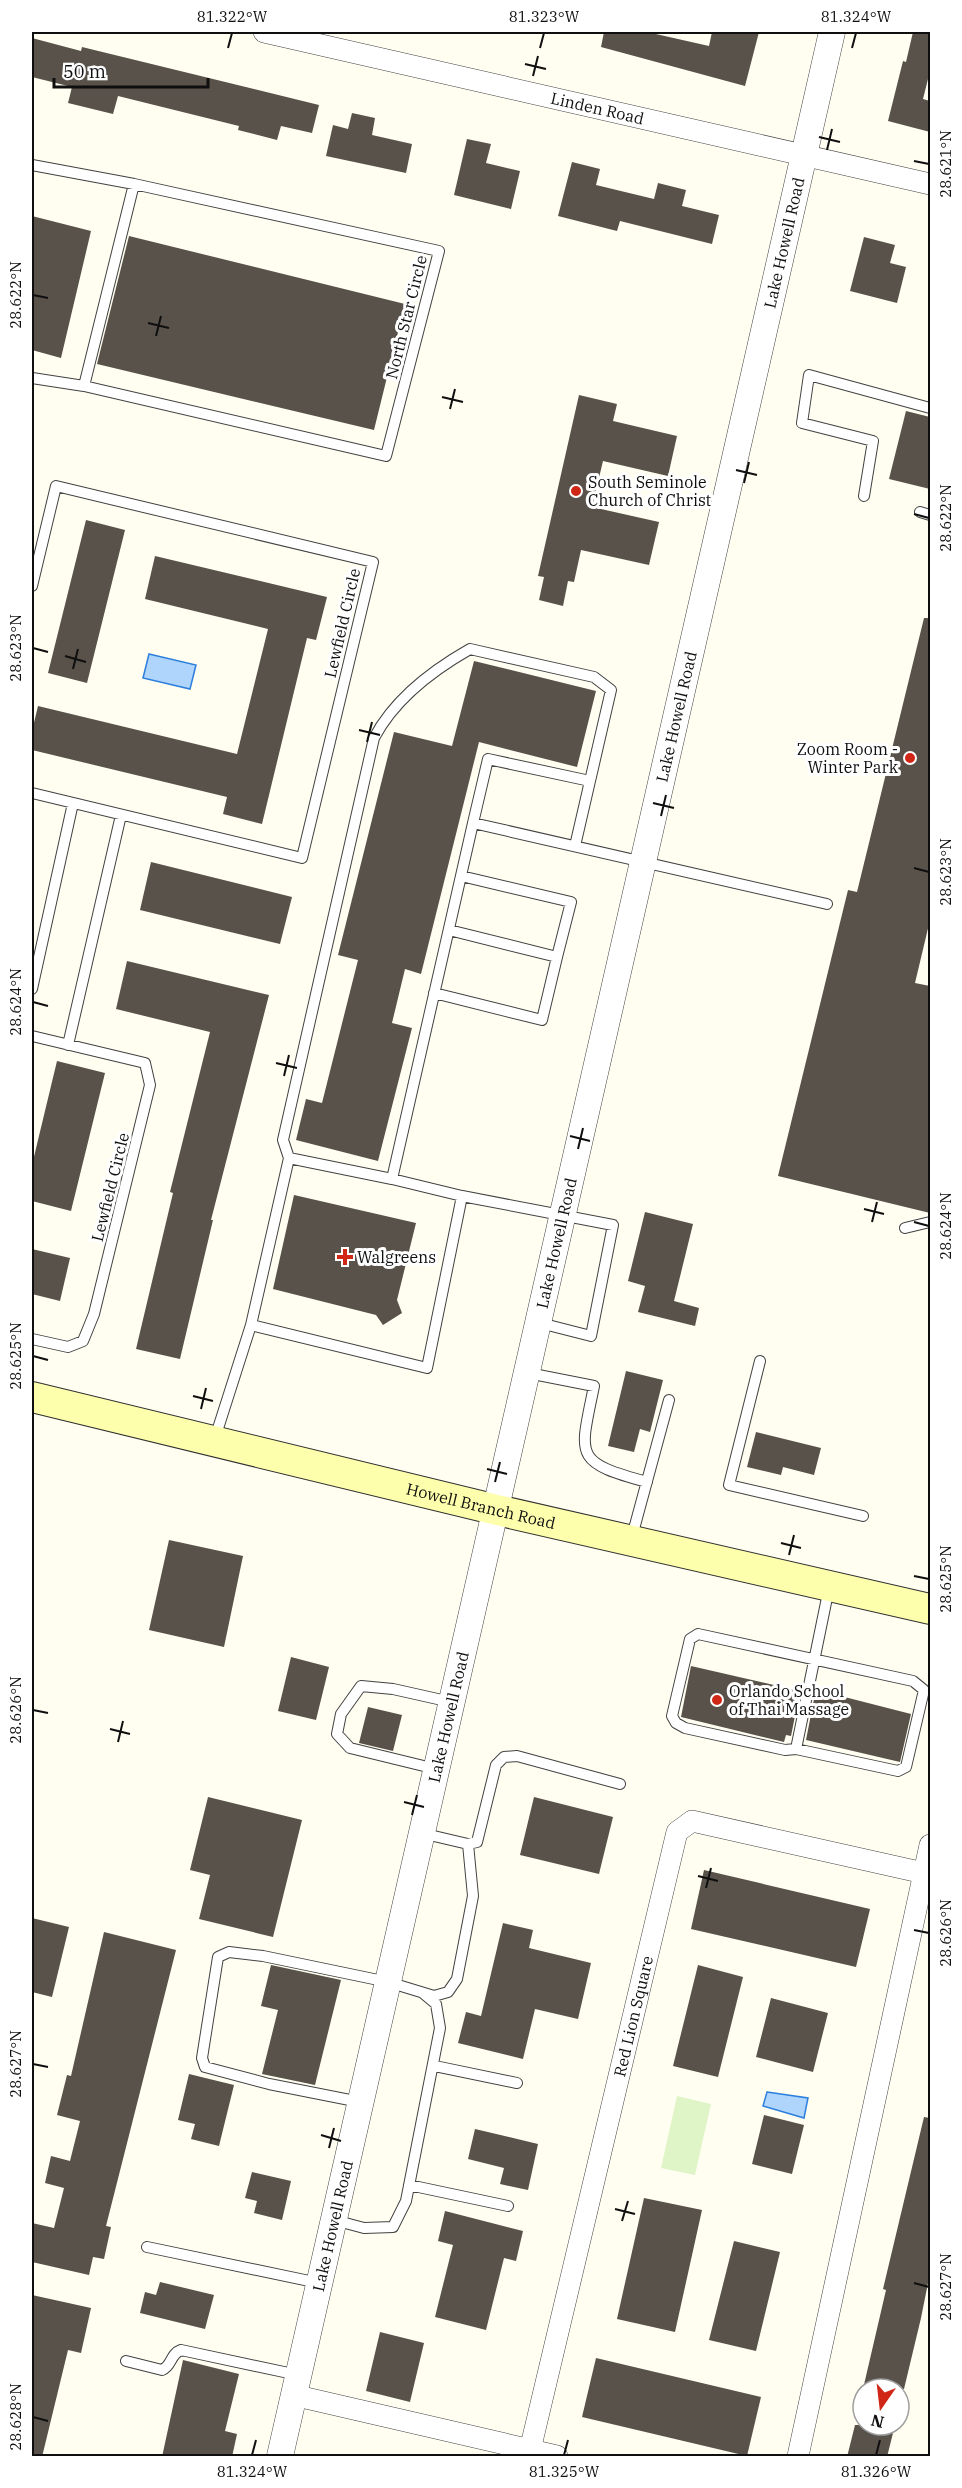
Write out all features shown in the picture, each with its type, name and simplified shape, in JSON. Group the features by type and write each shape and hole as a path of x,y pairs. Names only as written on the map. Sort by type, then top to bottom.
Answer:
{"main road":[{"name":"Howell Branch Road","path":"32,1397 497,1510 930,1609"}],"street":[{"name":"Linden Road","path":"264,32 930,184"},
{"name":"Lake Howell Road","path":"280,2457 333,2220 349,2099 388,1982 565,1214 832,32"},
{"name":"Red Lion Square","path":"530,2450 677,1832 692,1821 924,1873"},
{"path":"798,2457 930,1845"},
{"path":"296,2385 557,2457"}],"lane":[{"path":"32,165 134,184 84,386"},
{"name":"North Star Circle","path":"32,378 84,386 386,456 439,251 134,184"},
{"path":"864,496 873,441 802,423 809,375 930,408"},
{"name":"Lewfield Circle","path":"32,586 56,486 372,562 302,858 32,793"},
{"path":"214,1441 251,1325 290,1158 283,1140 374,738 385,717 442,665 470,649 594,677 611,690 575,846"},
{"path":"392,1179 488,759 590,781"},
{"path":"32,988 73,803"},
{"path":"68,1045 121,815"},
{"path":"473,824 826,904"},
{"path":"434,993 542,1020 571,903 461,876"},
{"path":"449,930 557,957"},
{"name":"Lewfield Circle","path":"32,1036 145,1063 150,1085 94,1314 83,1341 68,1347 32,1339"},
{"path":"290,1158 462,1196 613,1225 591,1336 540,1323"},
{"path":"251,1325 427,1368 462,1196"},
{"path":"905,1228 930,1222"},
{"path":"760,1361 729,1485 863,1516"},
{"path":"528,1373 594,1386 585,1432 585,1450 592,1463 612,1473 647,1482"},
{"path":"631,1540 669,1400"},
{"path":"796,1749 830,1586"},
{"path":"698,1634 913,1681 924,1690 906,1767 897,1771 796,1749 785,1750 685,1728 676,1723 672,1716 690,1639 698,1634"},
{"path":"436,1768 350,1748 338,1734 341,1714 361,1686 393,1689 452,1702"},
{"path":"421,1833 468,1844 477,1842 496,1765 504,1757 517,1756 620,1784"},
{"path":"349,2099 308,2092 206,2067 202,2058 218,1957 229,1952 263,1956 388,1982 434,1996 448,1992 457,1979 474,1888 468,1844"},
{"path":"333,2220 364,2228 393,2227 405,2201 435,2066 440,2028 436,2004 422,1992"},
{"path":"435,2066 517,2083"},
{"path":"409,2185 508,2206"},
{"path":"147,2247 319,2284"},
{"path":"126,2361 162,2370 169,2366 172,2356 181,2350 296,2385"}],"green space":[{"path":"677,2096 711,2104 695,2175 661,2168"}],"water":[{"path":"149,654 196,665 190,689 143,678"},
{"path":"767,2092 808,2098 804,2118 763,2106"}],"building":[{"path":"604,32 647,32 709,46 712,32 759,32 745,86 601,47"},
{"path":"913,32 930,32 930,71 923,99 930,101 930,132 888,121"},
{"path":"32,38 81,51 82,47 319,105 312,133 281,126 277,140 238,130 239,126 118,96 113,114 68,103 72,87 32,77"},
{"path":"352,113 375,118 372,135 412,144 406,173 326,156 333,125 348,129"},
{"path":"467,139 491,144 486,163 520,171 511,209 454,195"},
{"path":"572,162 600,169 596,185 654,199 658,183 686,190 682,206 719,215 712,244 620,221 617,231 558,216"},
{"path":"32,216 91,231 61,358 32,350"},
{"path":"129,236 405,304 374,430 97,364"},
{"path":"864,237 895,245 890,263 906,267 897,303 850,291"},
{"name":"South Seminole Church of Christ","path":"579,395 617,404 613,421 677,436 668,476 603,461 592,507 659,522 649,565 581,550 574,582 568,581 563,606 539,600 544,577 538,576"},
{"path":"906,411 930,417 930,489 889,479"},
{"path":"86,520 125,530 87,683 48,673"},
{"path":"155,556 327,597 316,640 307,638 262,824 223,814 227,797 32,750 32,731 38,706 237,754 268,629 145,599"},
{"path":"924,618 930,618 930,920 915,983 930,986 930,1213 778,1176 848,890 857,892"},
{"path":"474,661 596,691 577,767 479,742 421,974 405,969 392,1023 412,1028 378,1161 296,1140 306,1099 322,1103 358,960 338,955 394,732 452,746"},
{"path":"151,862 292,897 280,944 140,910"},
{"path":"127,961 269,995 211,1220 213,1220 180,1359 136,1349 173,1193 170,1192 210,1032 116,1009"},
{"path":"57,1061 105,1073 71,1211 32,1201 32,1165"},
{"name":"Walgreens","path":"294,1195 416,1223 397,1300 402,1313 383,1325 376,1315 273,1289"},
{"path":"645,1212 693,1224 674,1301 699,1308 695,1326 638,1312 645,1286 628,1281"},
{"path":"32,1249 70,1258 60,1301 32,1294"},
{"path":"626,1371 663,1380 650,1432 640,1429 634,1452 608,1446"},
{"path":"756,1432 821,1448 814,1475 783,1467 781,1475 747,1467"},
{"path":"169,1540 243,1556 224,1647 149,1630"},
{"path":"291,1657 329,1667 316,1720 278,1711"},
{"path":"691,1666 800,1691 791,1736 786,1735 784,1742 681,1717"},
{"path":"825,1692 911,1714 900,1762 806,1740 815,1694 824,1696"},
{"path":"368,1707 402,1715 393,1751 359,1743"},
{"path":"208,1797 302,1820 273,1937 199,1919 210,1875 190,1870"},
{"path":"534,1797 613,1817 599,1874 520,1855"},
{"path":"704,1870 870,1909 856,1967 691,1929"},
{"path":"32,1918 69,1927 52,1997 32,1992"},
{"path":"503,1923 533,1930 529,1948 591,1963 578,2019 535,2009 523,2059 458,2043 466,2012 481,2016"},
{"path":"104,1932 176,1950 106,2226 111,2227 104,2259 93,2257 89,2275 32,2262 32,2223 54,2228 64,2188 45,2183 51,2156 70,2161 80,2121 57,2115 67,2075 71,2076"},
{"path":"271,1965 341,1980 315,2085 262,2074 278,2010 261,2006"},
{"path":"698,1965 743,1977 718,2077 673,2066"},
{"path":"771,1998 828,2013 813,2072 756,2057"},
{"path":"189,2074 234,2085 219,2146 191,2139 195,2124 178,2120"},
{"path":"764,2115 804,2125 792,2174 752,2164"},
{"path":"924,2117 930,2118 930,2273 907,2377 866,2377 886,2290 883,2289"},
{"path":"475,2129 538,2144 528,2190 500,2184 504,2168 468,2159"},
{"path":"252,2172 291,2181 282,2220 254,2213 257,2201 245,2198"},
{"path":"644,2198 702,2210 675,2332 617,2319"},
{"path":"445,2211 523,2231 516,2261 504,2258 486,2330 435,2317 453,2245 438,2241"},
{"path":"734,2241 780,2252 756,2351 709,2340"},
{"path":"160,2282 214,2295 205,2329 140,2313 145,2292 156,2295"},
{"path":"32,2295 91,2308 81,2353 68,2350 42,2457 32,2457"},
{"path":"380,2332 424,2343 410,2402 366,2391"},
{"path":"596,2358 761,2397 747,2456 582,2417"},
{"path":"183,2360 239,2374 225,2431 237,2434 232,2457 162,2457"},
{"path":"852,2437 892,2437 887,2457 847,2457"}],"place":[{"name":"South Seminole Church of Christ","path":"576,491"},
{"name":"Zoom Room - Winter Park","path":"910,758"},
{"name":"Walgreens","path":"345,1257"},
{"name":"Orlando School of Thai Massage","path":"717,1700"}]}
